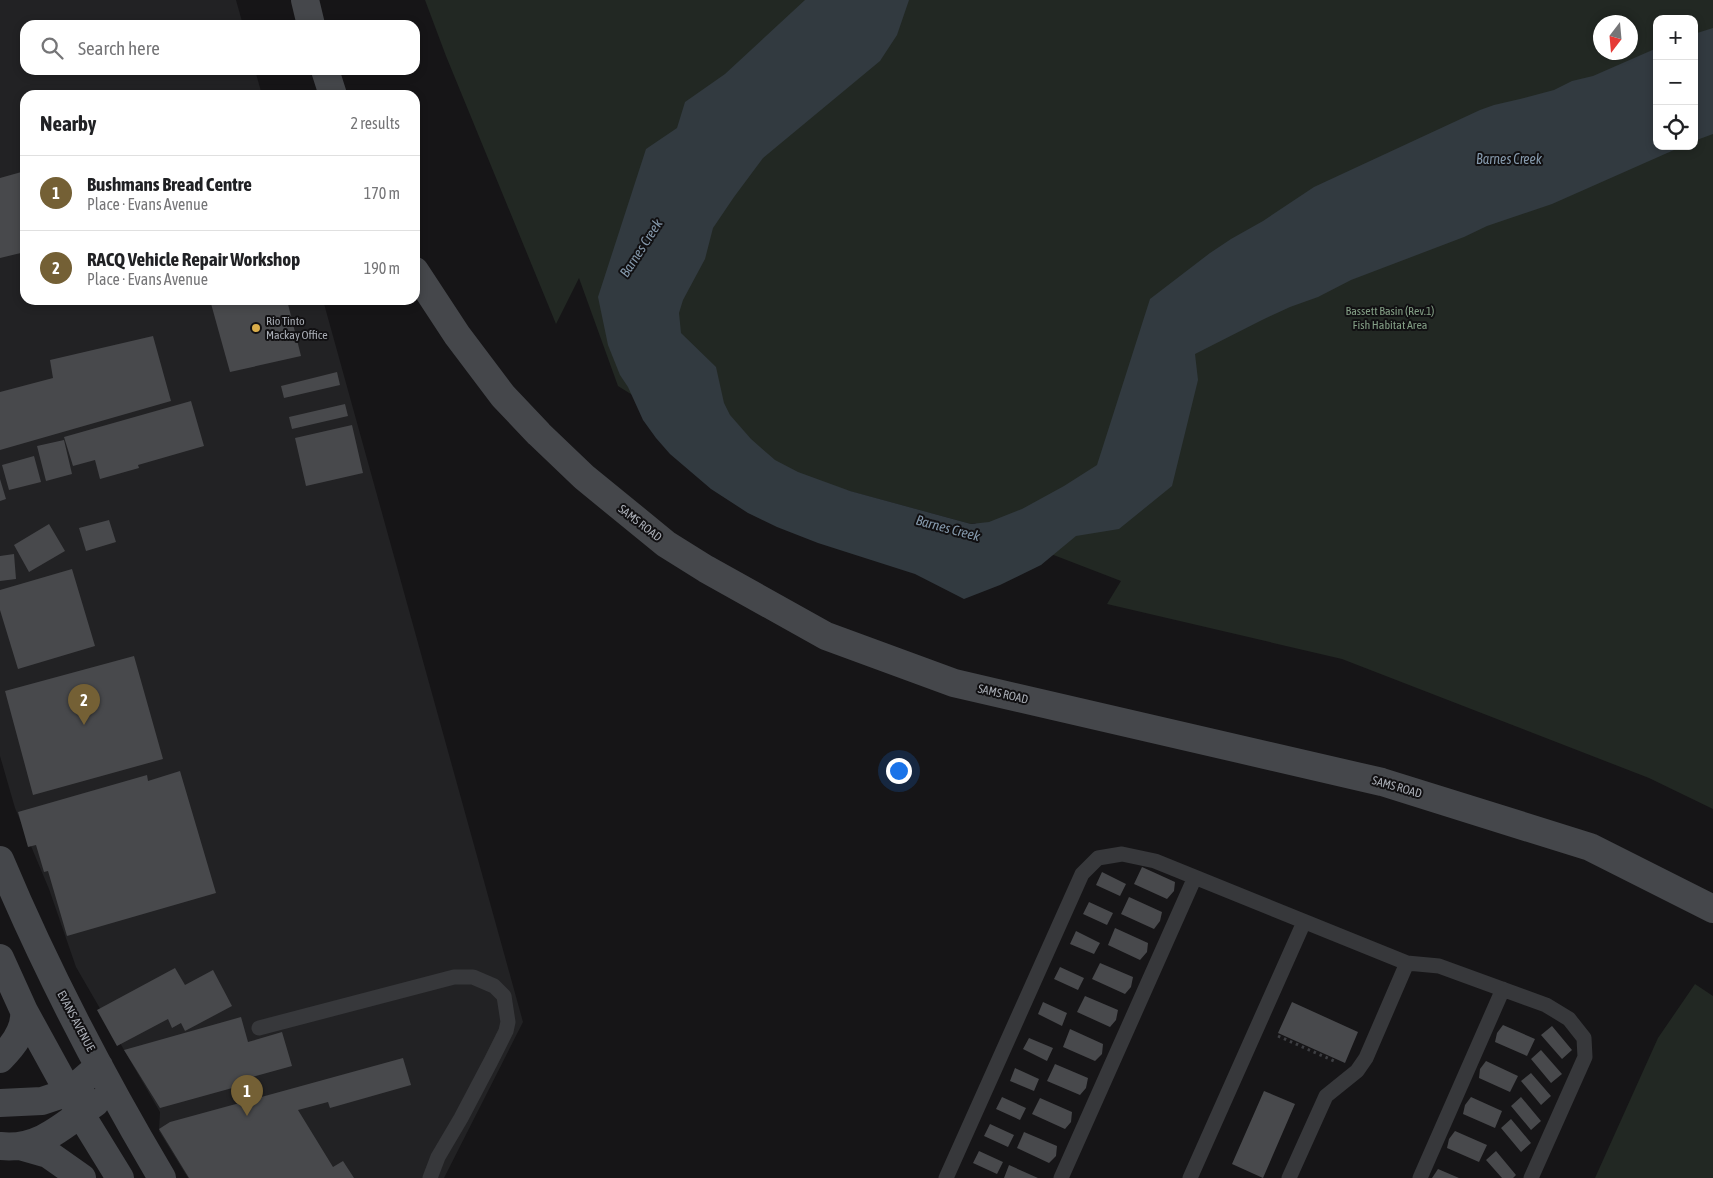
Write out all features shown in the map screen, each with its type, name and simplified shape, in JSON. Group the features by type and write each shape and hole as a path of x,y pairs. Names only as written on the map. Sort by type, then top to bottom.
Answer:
{"main road":[{"path":"305,0 311,20"},
{"path":"327,75 331,90"},
{"name":"SAMS ROAD","path":"420,280 457,335 504,396 584,478 666,544 706,569 826,636 954,683 1382,782 1590,848 1713,909"},
{"name":"EVANS AVENUE","path":"0,860 45,962 99,1066 162,1178"},
{"path":"0,958 24,1011 120,1178"},
{"path":"0,1059 12,1046 20,1032 24,1020 24,1011"},
{"path":"10,1146 34,1143 46,1138 75,1102 99,1066"},
{"path":"0,1102 75,1102 112,1090"},
{"path":"10,1146 48,1154 82,1178"}],"lane":[{"path":"946,1178 1082,874 1098,858 1122,854 1155,861 1407,963 1439,966 1503,989 1546,1005 1570,1019 1584,1038 1585,1057 1531,1178"},
{"path":"1061,1178 1195,877"},
{"path":"1190,1178 1304,922"},
{"path":"1289,1178 1326,1096 1357,1071 1366,1058 1407,963"},
{"path":"259,1028 454,977 473,977 489,982 500,991 506,1001 508,1026 461,1118 438,1157 430,1178"},
{"path":"1420,1178 1503,989"}],"path":[{"path":"1257,1027 1357,1071"}],"shaded area":[{"path":"0,0 236,0 242,20 20,20 20,75 256,75 261,90 20,90 20,305 324,305 523,1022 444,1178 188,1178 159,1131 160,1112 76,967 49,889 15,808 0,756"}],"green space":[{"name":"Bassett Basin (Rev.1) Fish Habitat Area","path":"425,0 1713,0 1713,809 1649,778 1342,659 1107,604 1121,581 986,529 975,523 971,524 838,488 813,508 618,386 579,278 556,324 446,56"},
{"path":"1695,984 1713,996 1713,1178 1595,1178 1658,1038"}],"water":[{"name":"Barnes Creek","path":"805,0 909,0 897,35 880,61 763,158 734,197 713,228 705,259 683,300 679,313 681,333 716,367 724,403 730,415 751,439 775,460 798,472 850,491 971,524 989,522 1022,509 1097,465 1150,299 1210,253 1314,187 1480,110 1554,90 1572,81 1593,76 1630,60 1638,60 1638,56 1653,50 1653,150 1674,150 1552,204 1487,226 1464,237 1351,280 1318,297 1262,320 1195,354 1198,380 1172,486 1119,529 1076,536 1041,565 1000,585 964,599 915,574 818,543 777,527 748,513 711,489 670,454 656,438 643,420 628,387 620,375 608,345 598,297 646,149 677,128 685,102 725,74"},
{"path":"1713,28 1713,134 1698,140 1698,60 1698,33"}],"building":[{"path":"20,172 20,253 0,258 0,178"},
{"name":"Rio Tinto Mackay Office","path":"211,305 288,305 301,356 230,372"},
{"path":"153,336 171,401 0,450 0,392 53,378 50,360"},
{"path":"337,372 340,385 284,398 281,386"},
{"path":"191,401 204,446 138,465 139,468 100,479 95,460 73,466 64,437"},
{"path":"345,404 348,416 292,429 289,417"},
{"path":"352,425 363,473 306,486 295,438"},
{"path":"64,440 72,474 46,481 37,446"},
{"path":"34,456 41,482 9,490 2,465"},
{"path":"0,479 6,499 0,501"},
{"path":"109,520 116,542 86,551 79,528"},
{"path":"49,524 65,551 29,572 14,545"},
{"path":"14,554 16,579 0,581 0,556"},
{"path":"72,569 95,646 18,669 0,610 0,590"},
{"path":"134,656 163,759 33,795 5,691"},
{"path":"180,771 216,893 67,936 48,871 44,872 36,845 28,847 18,812 147,775 148,781"},
{"path":"1142,867 1175,882 1174,891 1167,899 1134,884"},
{"path":"1102,872 1126,884 1120,896 1096,885"},
{"path":"1129,897 1162,912 1160,921 1154,929 1121,914"},
{"path":"1089,902 1113,913 1107,925 1083,914"},
{"path":"1115,928 1148,943 1147,952 1140,960 1108,945"},
{"path":"1076,931 1100,943 1094,954 1070,944"},
{"path":"1100,963 1133,977 1131,987 1125,994 1092,979"},
{"path":"1060,967 1084,978 1078,990 1054,979"},
{"path":"175,968 185,985 213,970 232,1006 185,1031 181,1023 172,1028 168,1019 117,1046 97,1010"},
{"path":"1085,996 1118,1010 1116,1020 1110,1027 1077,1012"},
{"path":"1043,1002 1067,1013 1062,1026 1038,1014"},
{"path":"1292,1002 1358,1032 1345,1063 1278,1033"},
{"path":"241,1017 248,1042 282,1032 292,1066 252,1077 254,1082 160,1108 124,1050"},
{"path":"1503,1025 1535,1039 1527,1056 1495,1042 1497,1033"},
{"path":"1552,1026 1572,1050 1562,1059 1541,1035"},
{"path":"1070,1029 1103,1044 1102,1054 1095,1061 1063,1047"},
{"path":"1029,1038 1053,1048 1047,1061 1023,1049"},
{"path":"1541,1050 1562,1074 1551,1083 1531,1059"},
{"path":"403,1058 411,1085 330,1108 328,1102 298,1110 333,1167 343,1161 354,1178 189,1178 159,1129 170,1122"},
{"path":"1486,1061 1518,1076 1510,1092 1479,1078 1480,1069"},
{"path":"1055,1064 1088,1078 1086,1088 1080,1095 1047,1081"},
{"path":"1015,1068 1039,1079 1034,1091 1010,1081"},
{"path":"1531,1073 1551,1096 1541,1105 1521,1081"},
{"path":"1264,1091 1295,1104 1263,1178 1232,1164"},
{"path":"1002,1097 1026,1108 1020,1120 996,1109"},
{"path":"1471,1097 1502,1111 1495,1128 1463,1114 1465,1105"},
{"path":"1521,1097 1541,1121 1531,1130 1511,1106"},
{"path":"1040,1098 1072,1112 1071,1122 1065,1129 1032,1114"},
{"path":"1511,1119 1531,1143 1521,1152 1501,1128"},
{"path":"990,1124 1014,1135 1008,1147 984,1136"},
{"path":"1455,1131 1487,1145 1479,1162 1447,1148 1449,1139"},
{"path":"1024,1132 1057,1146 1056,1156 1049,1163 1017,1148"},
{"path":"979,1151 1003,1162 997,1174 973,1163"},
{"path":"1496,1151 1516,1175 1513,1178 1502,1178 1486,1160"},
{"path":"1009,1165 1038,1178 1004,1178"},
{"path":"1438,1169 1459,1178 1432,1178"}],"place":[{"name":"Rio Tinto Mackay Office","path":"256,328"},
{"name":"RACQ Vehicle Repair Workshop","path":"84,725"},
{"name":"Bushmans Bread Centre","path":"247,1116"}]}
